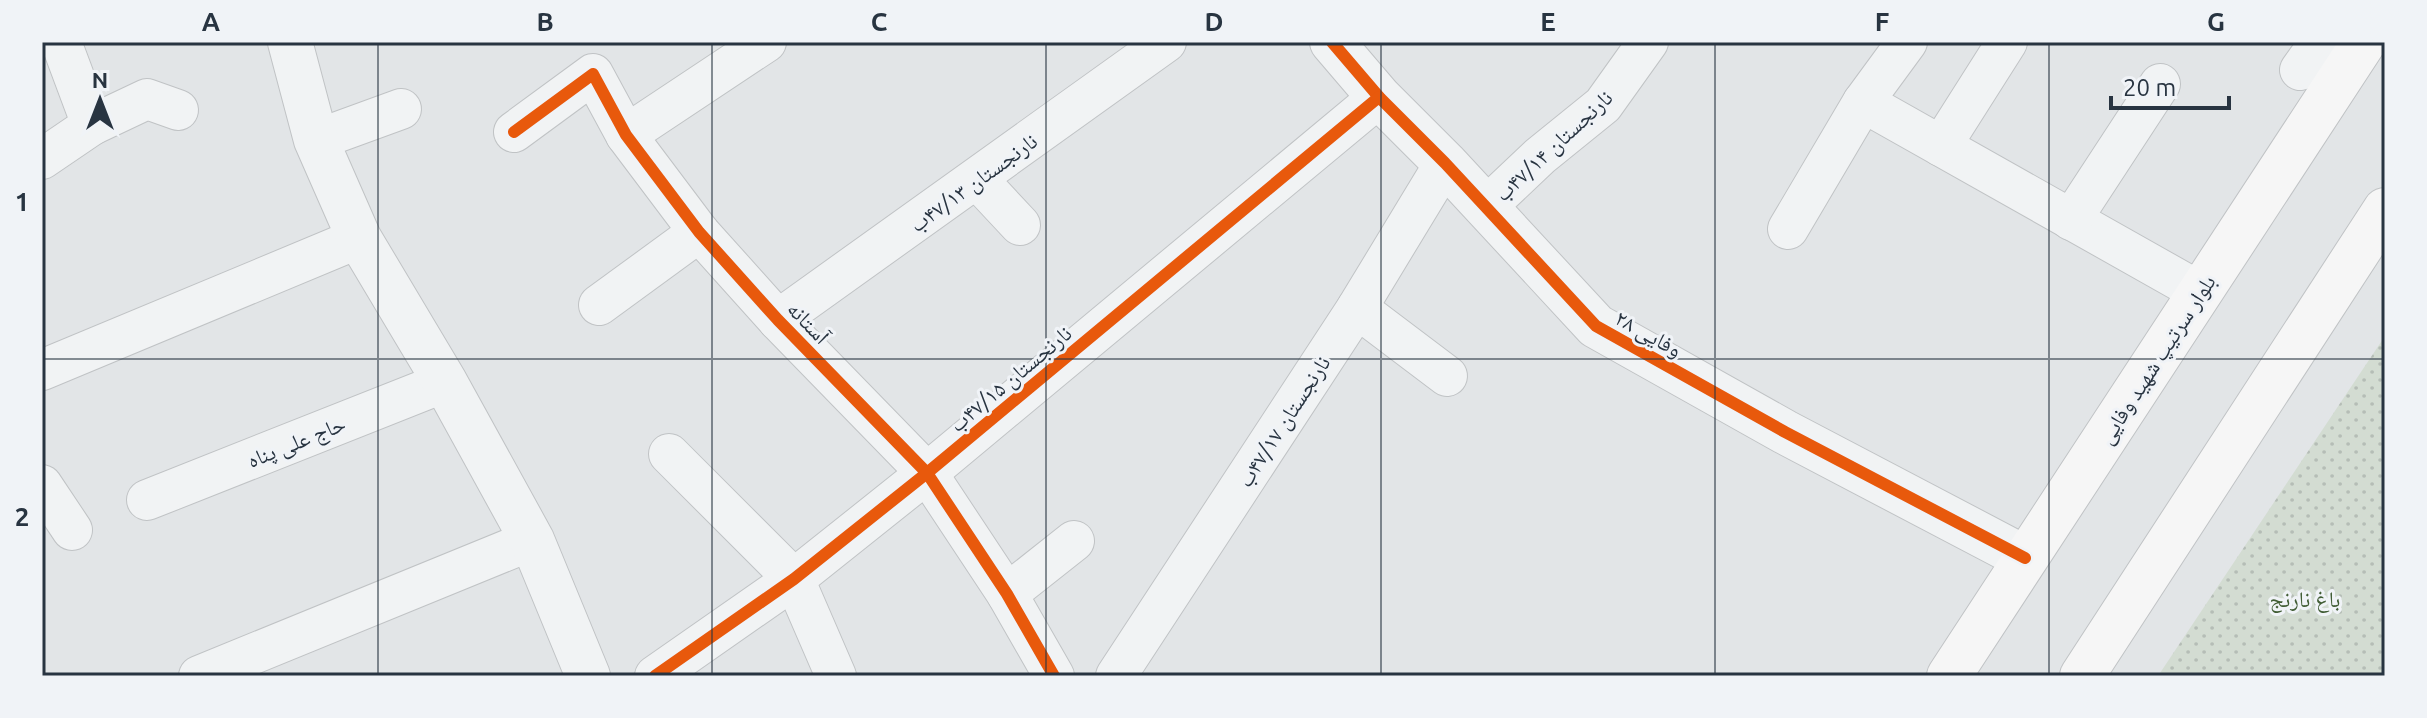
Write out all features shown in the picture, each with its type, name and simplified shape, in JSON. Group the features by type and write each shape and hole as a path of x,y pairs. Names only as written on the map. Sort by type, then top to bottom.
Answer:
{"main road":[{"name":"بلوار سرتیپ شهید وفایی","path":"1949,676 2364,42"},
{"path":"2082,676 2385,210"}],"street":[{"path":"61,42 92,125"},
{"path":"290,42 316,140 359,238 445,382 532,540 588,676"},
{"path":"626,135 766,42"},
{"name":"نارنجستان ۴۷/۱۳ب","path":"778,320 1166,42"},
{"name":"وفایی ۲۸","path":"1332,42 1379,97 1445,163 1596,326 1785,432 2025,558"},
{"name":"نارنجستان ۴۷/۱۴ب","path":"1485,208 1540,156 1603,105 1648,42"},
{"path":"1788,229 1863,102 1907,42"},
{"path":"1941,146 2007,42"},
{"name":"آستانه","path":"514,132 593,74 626,135 699,232 778,320 927,473 1007,594 1054,676"},
{"path":"2071,220 2160,84"},
{"name":"نارنجستان ۴۷/۱۵ب","path":"655,676 794,579 927,473 1379,97"},
{"path":"42,159 92,125 147,99 178,110"},
{"path":"1863,102 2200,292"},
{"path":"316,140 401,109"},
{"name":"نارنجستان ۴۷/۱۷ب","path":"1116,676 1357,308 1445,163"},
{"path":"977,179 1020,225"},
{"path":"599,305 699,232"},
{"path":"42,370 359,238"},
{"path":"1357,308 1447,376"},
{"name":"حاج علی پناه","path":"147,500 445,382"},
{"path":"669,454 794,579 836,676"},
{"path":"42,485 72,530"},
{"path":"199,676 532,540"},
{"path":"1007,594 1074,541"}],"green space":[{"name":"باغ نارنج","path":"2385,336 2385,676 2158,676"}],"cycle path":[{"path":"1332,42 1379,97 1445,163 1596,326 1785,432 2025,558"},
{"path":"514,132 593,74 626,135 699,232 778,320 927,473 1007,594 1054,676"},
{"path":"655,676 794,579 927,473 1379,97"}]}
